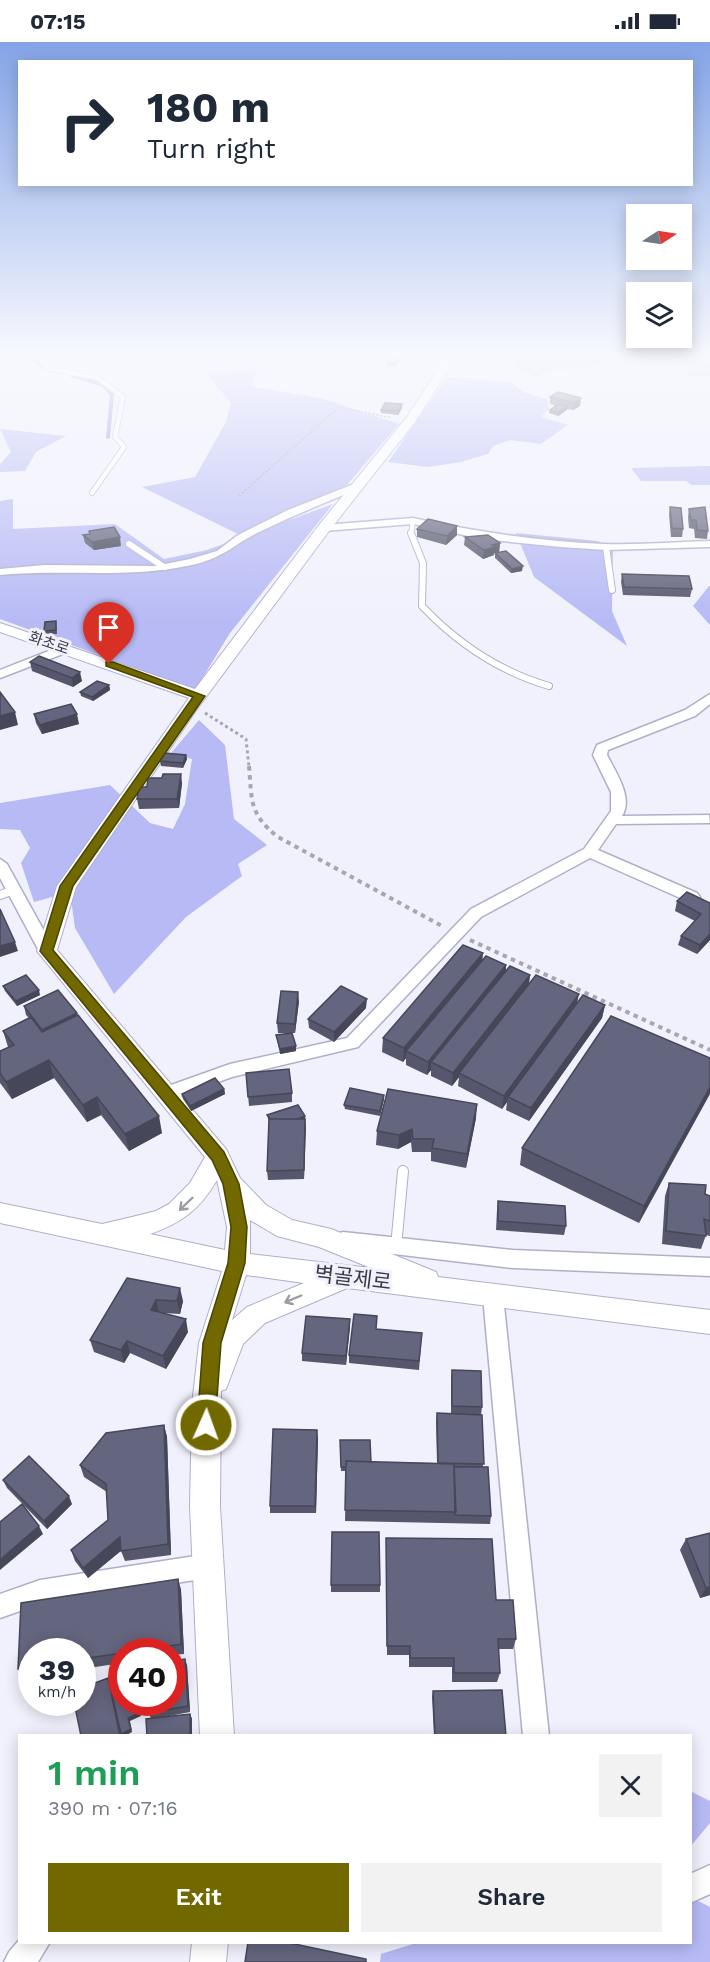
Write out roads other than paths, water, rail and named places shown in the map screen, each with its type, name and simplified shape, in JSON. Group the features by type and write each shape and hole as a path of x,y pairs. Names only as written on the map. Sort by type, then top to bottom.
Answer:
{"street":[{"path":"47,951 66,886 195,701 324,528 393,443"},
{"path":"0,572 44,568 164,567 192,562 221,553 242,537 292,512 359,485"},
{"path":"324,528 413,521 482,536 606,547 710,544"},
{"name":"화초로","path":"0,627 64,649 195,701"},
{"path":"0,674 64,649"},
{"path":"166,1094 230,1071 352,1043 476,913 589,852 618,811 618,792 600,755 602,748 690,713 710,698"},
{"path":"611,820 709,819"},
{"path":"589,852 692,897"},
{"path":"0,864 7,893 47,951 218,1156 231,1184 239,1227 237,1263 212,1343 206,1405 205,1506 217,1734"},
{"path":"94,1233 153,1224 171,1217 203,1186 218,1156"},
{"path":"231,1184 257,1212 286,1229 322,1238 513,1259 710,1267"},
{"name":"벽골제로","path":"0,1213 237,1263 710,1322"},
{"path":"322,1238 449,1290"},
{"path":"206,1405 232,1337 256,1315 347,1277"},
{"path":"493,1296 536,1734"},
{"path":"0,1606 40,1592 208,1566"},
{"path":"692,1888 710,1879"},
{"path":"19,1962 34,1944"},
{"path":"208,1962 210,1944"}],"lane":[{"path":"92,493 124,447 120,443"},
{"path":"413,521 411,533 423,563 422,606 438,623 474,652 524,680 549,686"},
{"path":"129,544 164,567"},
{"path":"606,547 612,590"},
{"path":"396,1246 403,1171"}]}
